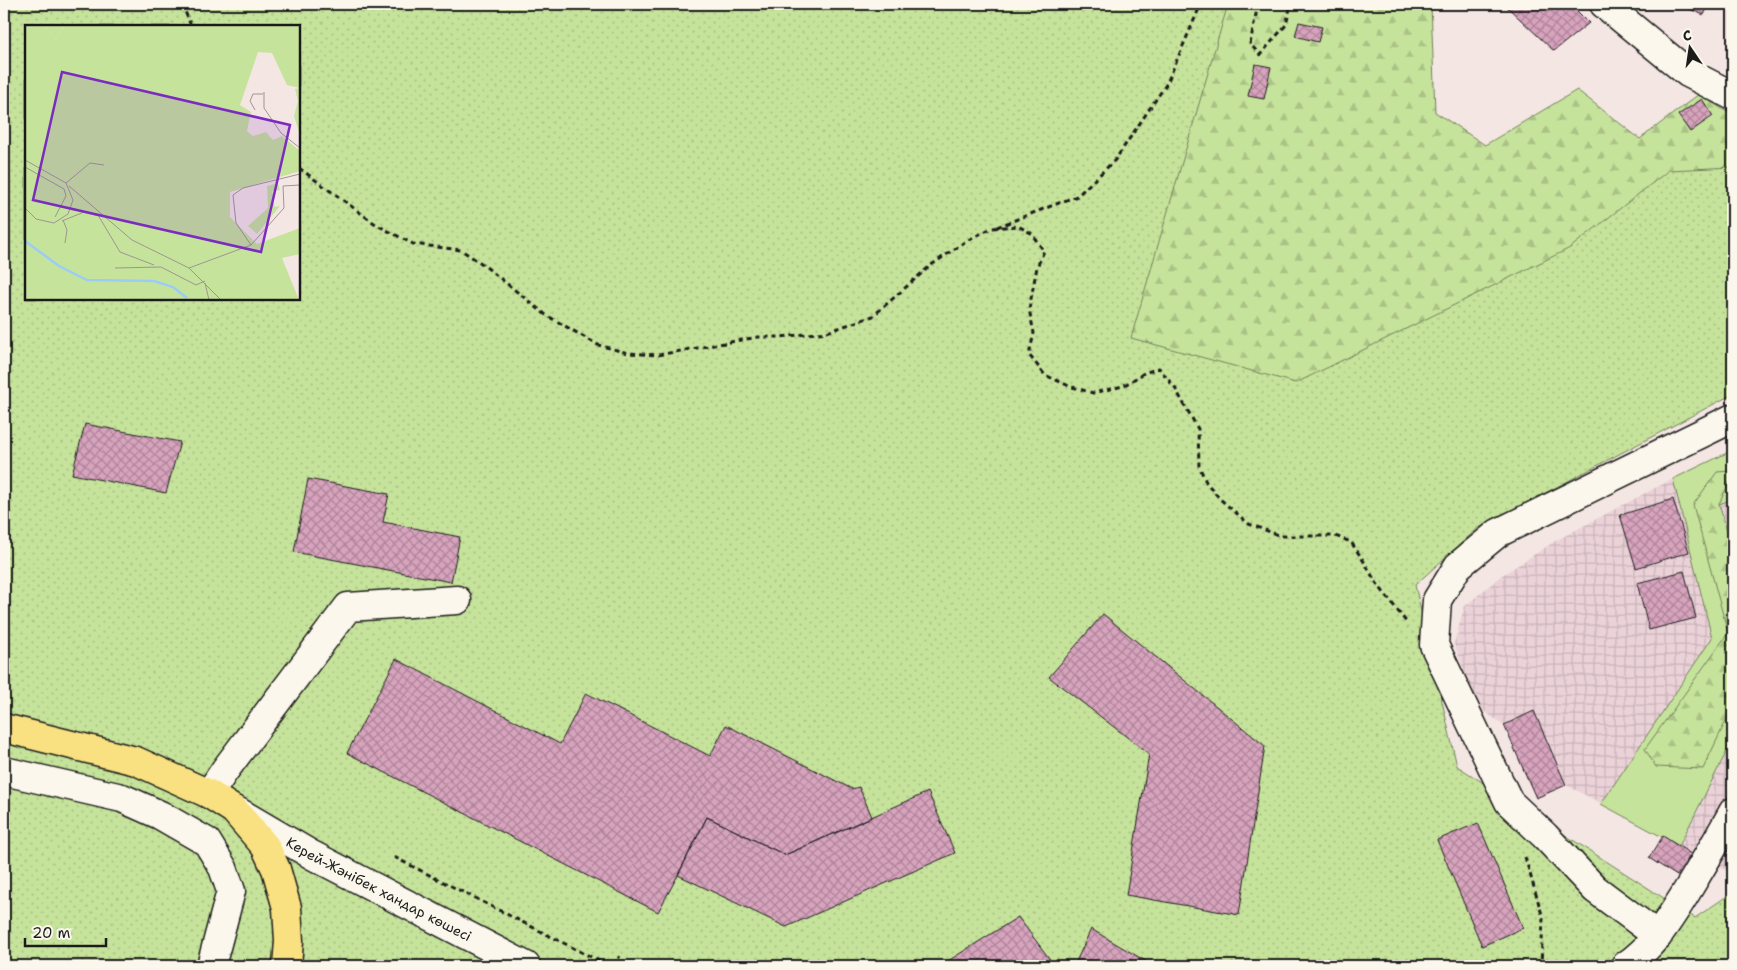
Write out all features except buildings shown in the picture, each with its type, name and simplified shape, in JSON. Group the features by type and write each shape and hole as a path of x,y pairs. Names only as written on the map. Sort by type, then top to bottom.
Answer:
{"main road":[{"name":"Керей-Жәнібек хандар көшесі","path":"4,728 136,761 209,794 234,810 264,846 276,869 287,908 289,941 287,966"}],"street":[{"path":"1604,4 1688,72 1733,96"},
{"path":"1658,936 1595,889 1545,836 1509,802 1434,645 1437,600 1458,566 1498,533 1733,418"},
{"path":"209,794 225,770 348,608 457,600"},
{"path":"4,771 122,798 160,815 207,842 223,868 231,891 211,966"},
{"name":"Керей-Жәнібек хандар көшесі","path":"234,810 312,854 526,966"},
{"path":"1625,966 1639,956 1658,936 1706,861 1733,812"}],"path":[{"path":"182,4 191,25"},
{"path":"300,169 377,225 413,244 461,250 481,263 546,315 598,346 658,355 758,337 780,337 827,332 873,316 930,266 966,241 992,228 1078,196 1115,160 1167,83 1201,4"},
{"path":"1258,4 1250,44 1260,55 1286,24 1292,4"},
{"path":"992,228 1018,226 1031,233 1044,251 1037,267 1029,308 1034,333 1029,355 1045,375 1069,386 1093,393 1123,386 1144,372 1159,368 1175,388 1198,429 1199,466 1206,482 1220,498 1249,524 1281,536 1334,536 1350,542 1389,601 1424,641 1434,645"},
{"path":"1522,848 1543,918 1541,966"},
{"path":"394,857 609,966"},
{"path":"613,966 620,956"}],"shaded area":[{"path":"1733,450 1733,873 1691,854 1663,836 1566,785 1533,711 1504,725 1478,707 1454,644 1464,607 1501,576 1557,540 1653,489"}],"green space":[{"path":"4,4 1431,4 1435,112 1485,145 1577,90 1640,139 1699,94 1733,116 1733,359 1519,442 289,323 4,327"},
{"path":"4,4 1228,4 1131,338 1296,383 1570,248 1669,170 1733,167 1733,394 1477,529 1415,585 1457,766 1695,918 1733,892 1733,966 4,966"},
{"path":"1733,450 1733,499 1719,504 1733,552 1733,739 1679,846 1601,804 1712,638 1673,479"},
{"path":"1730,471 1730,481 1719,504 1733,552 1733,706 1703,769 1656,767 1645,749 1728,633 1693,505 1717,472"}]}
